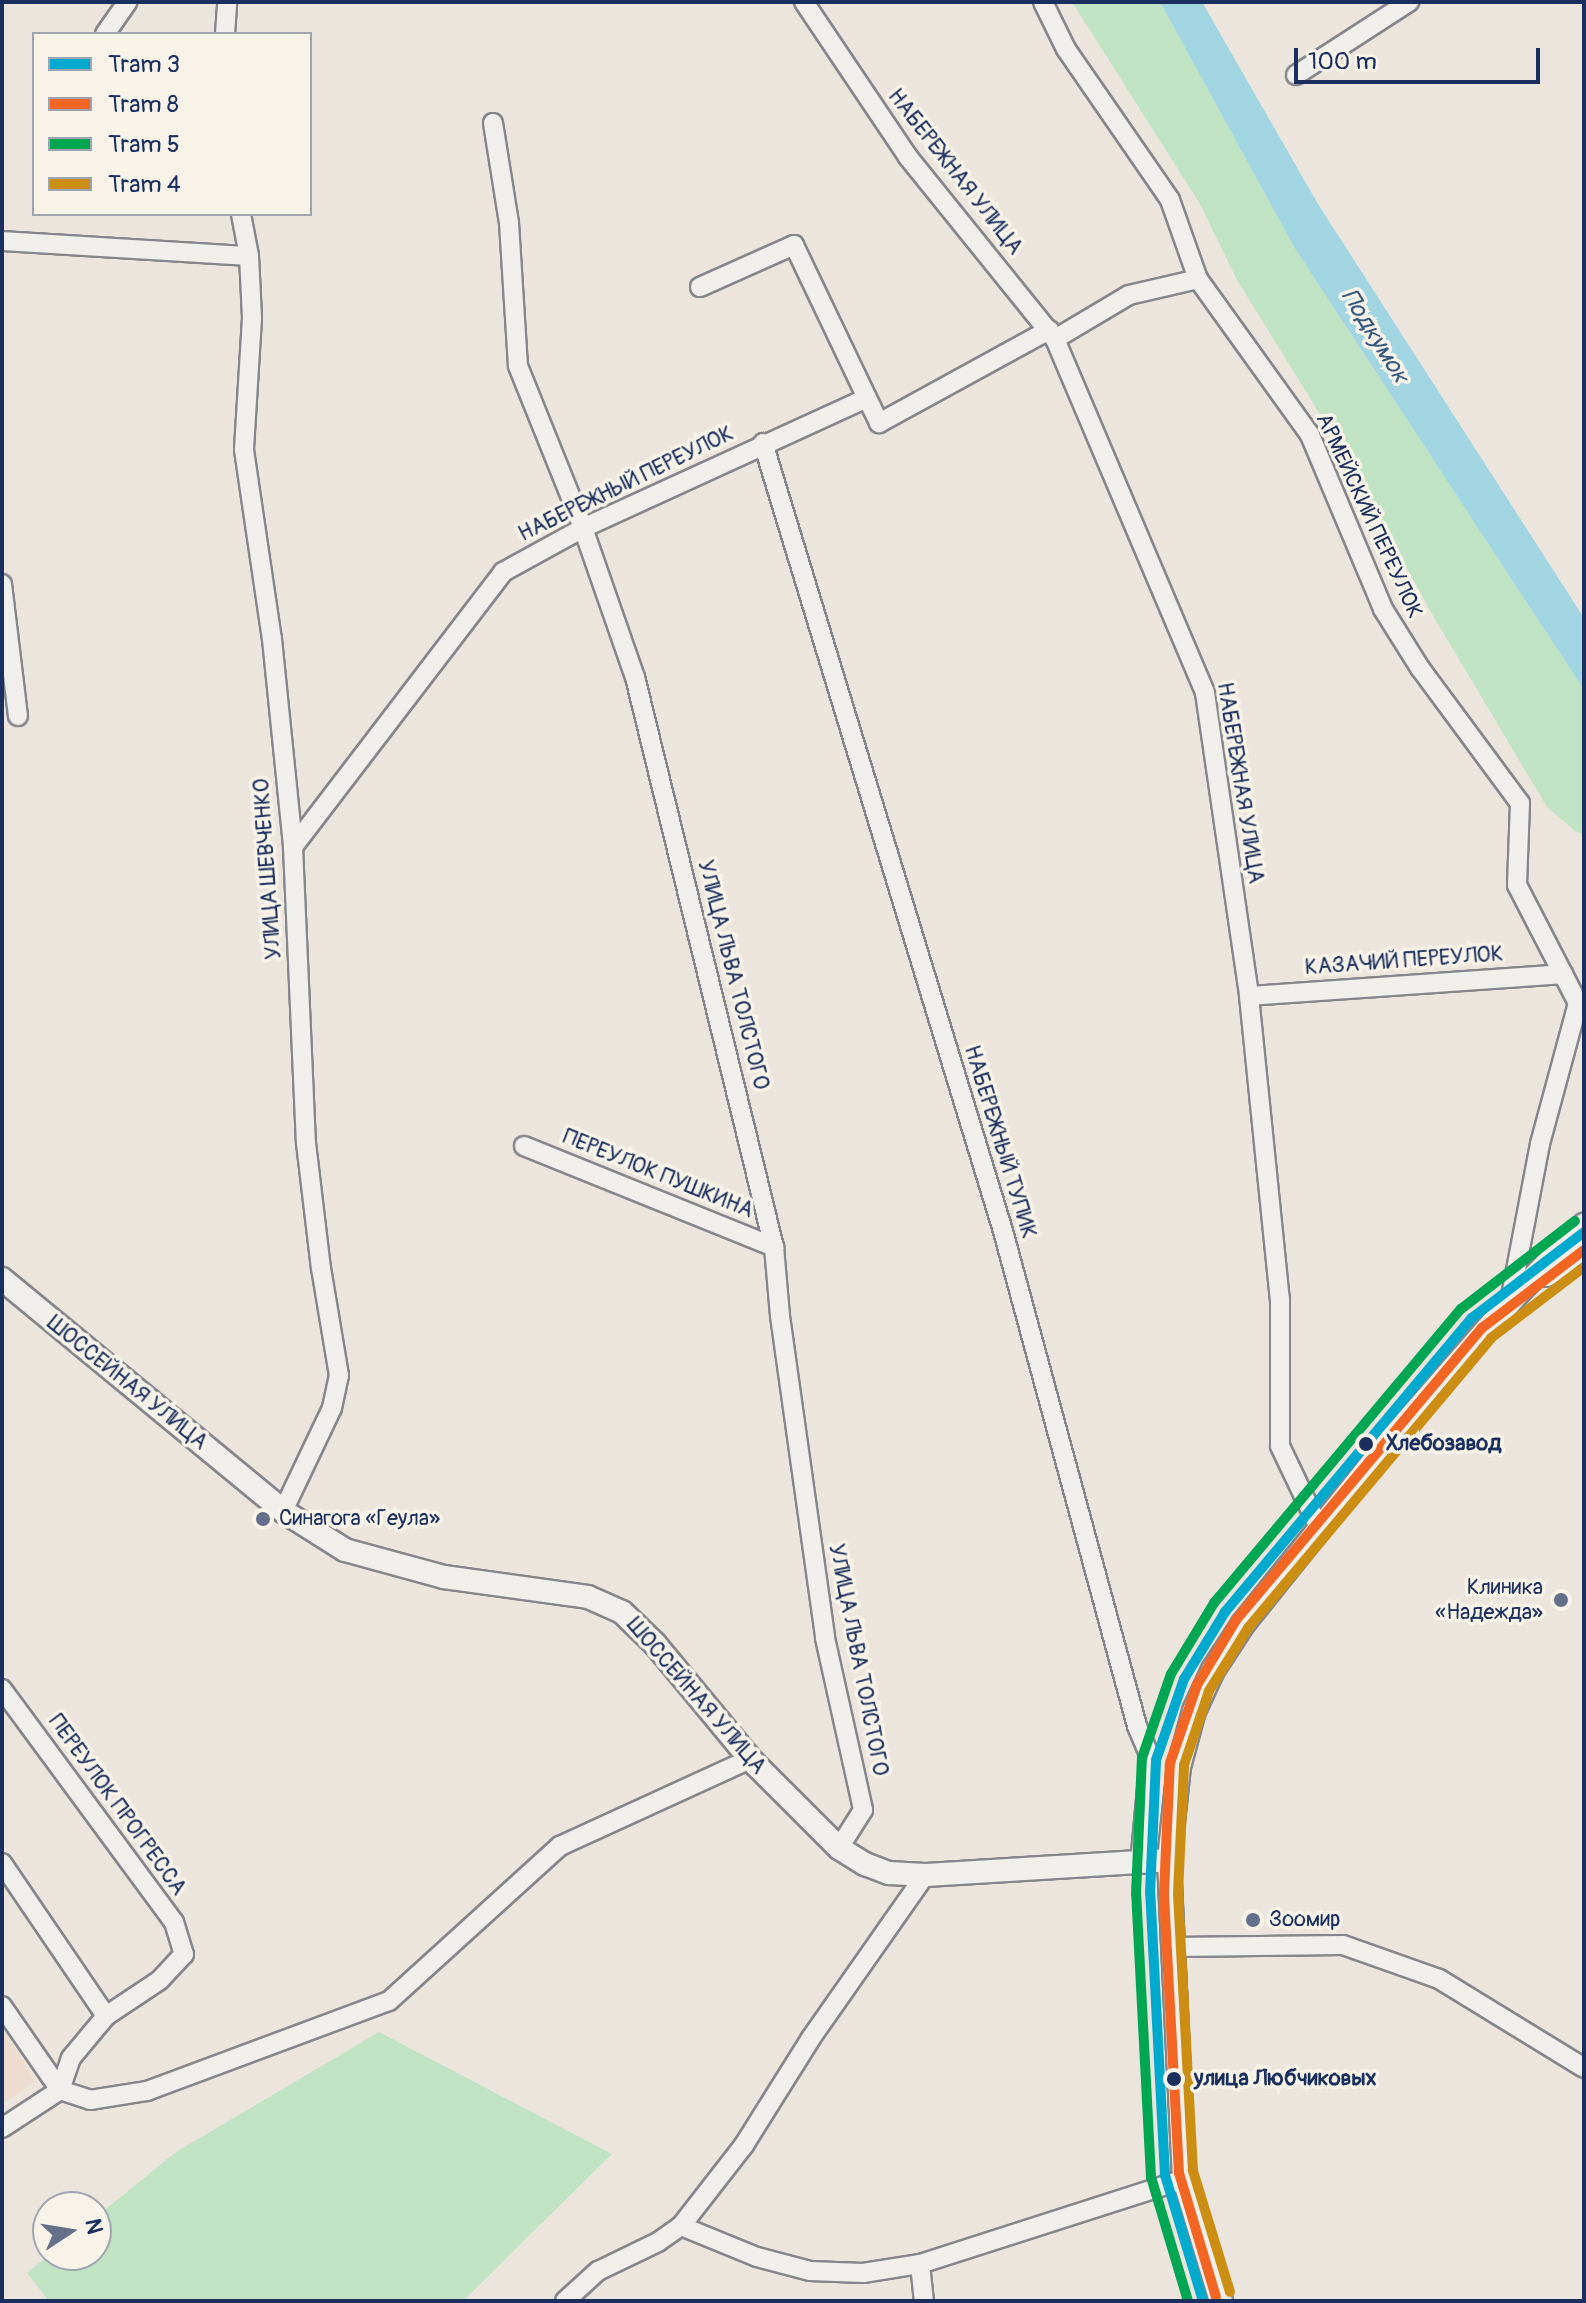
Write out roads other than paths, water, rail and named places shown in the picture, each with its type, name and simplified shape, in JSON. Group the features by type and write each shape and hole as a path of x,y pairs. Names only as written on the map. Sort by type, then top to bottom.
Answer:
{"main road":[{"path":"1221,2301 1184,2179 1169,1860 1179,1767 1194,1711 1213,1670 1243,1624 1393,1437 1510,1301 1584,1225"},
{"path":"1510,1301 1584,1249"},
{"name":"ШОССЕЙНАЯ УЛИЦА","path":"5,1287 283,1511 345,1550 444,1577 588,1597 622,1612 655,1644 750,1759 839,1848 889,1873 925,1875 1169,1860"}],"street":[{"path":"106,32 127,2"},
{"path":"225,32 227,2"},
{"name":"НАБЕРЕЖНАЯ УЛИЦА","path":"804,2 908,157 1052,335 1205,693 1249,996 1280,1299 1280,1446 1320,1530"},
{"name":"АРМЕЙСКИЙ ПЕРЕУЛОК","path":"1043,2 1066,49 1170,200 1198,279 1310,435 1383,609 1420,668 1520,803 1517,885 1578,1003 1540,1144 1510,1301"},
{"path":"1296,75 1409,2"},
{"name":"УЛИЦА ЛЬВА ТОЛСТОГО","path":"493,123 509,223 518,366 583,528 635,677 774,1247 782,1331 825,1638 863,1810 839,1848"},
{"name":"УЛИЦА ШЕВЧЕНКО","path":"241,216 249,256 252,318 244,450 272,639 293,847 306,1143 339,1375 332,1408 283,1511"},
{"path":"2,241 249,256"},
{"path":"700,287 794,245 879,423 1129,295 1198,279"},
{"name":"НАБЕРЕЖНЫЙ ПЕРЕУЛОК","path":"293,847 503,572 583,528 867,398"},
{"name":"НАБЕРЕЖНЫЙ ТУПИК","path":"763,443 1003,1231 1137,1726 1150,1756 1140,1863"},
{"path":"2,584 18,716"},
{"name":"КАЗАЧИЙ ПЕРЕУЛОК","path":"1249,996 1563,974"},
{"name":"ПЕРЕУЛОК ПУШКИНА","path":"524,1146 774,1247"},
{"name":"ПЕРЕУЛОК ПРОГРЕССА","path":"2,1689 174,1922 184,1954 160,1980 106,2016"},
{"path":"2,2006 60,2090 90,2100 147,2091 389,2001 560,1846 750,1759"},
{"path":"2,1863 106,2016 71,2058 60,2090 2,2128"},
{"path":"565,2301 598,2271 658,2242 681,2226 744,2145 811,2038 925,1875"},
{"path":"1175,1947 1343,1945 1439,1979 1584,2068"},
{"path":"681,2226 757,2257 810,2271 863,2273 920,2264 1184,2179"},
{"path":"920,2264 924,2301"}],"water":[{"name":"Подкумок","path":"1160,2 1202,2 1318,204 1584,618 1584,690 1294,247"}],"tram line":[{"name":"5","path":"1188,2301 1151,2177 1136,1894 1142,1758 1171,1674 1214,1603 1461,1309 1575,1221"},
{"name":"3","path":"1203,2301 1165,2175 1150,1893 1156,1760 1184,1679 1225,1612 1472,1318 1584,1232"},
{"name":"8","path":"1216,2297 1179,2173 1164,1893 1170,1763 1197,1685 1236,1620 1482,1328 1584,1250"},
{"name":"4","path":"1230,2292 1193,2171 1178,1893 1184,1765 1209,1691 1248,1628 1491,1338 1584,1267"}],"place":[{"name":"Хлебозавод","path":"1366,1444"},
{"name":"Синагога «Геула»","path":"263,1519"},
{"name":"Клиника «Надежда»","path":"1561,1600"},
{"name":"Зоомир","path":"1253,1920"},
{"name":"улица Любчиковых","path":"1174,2079"}]}
